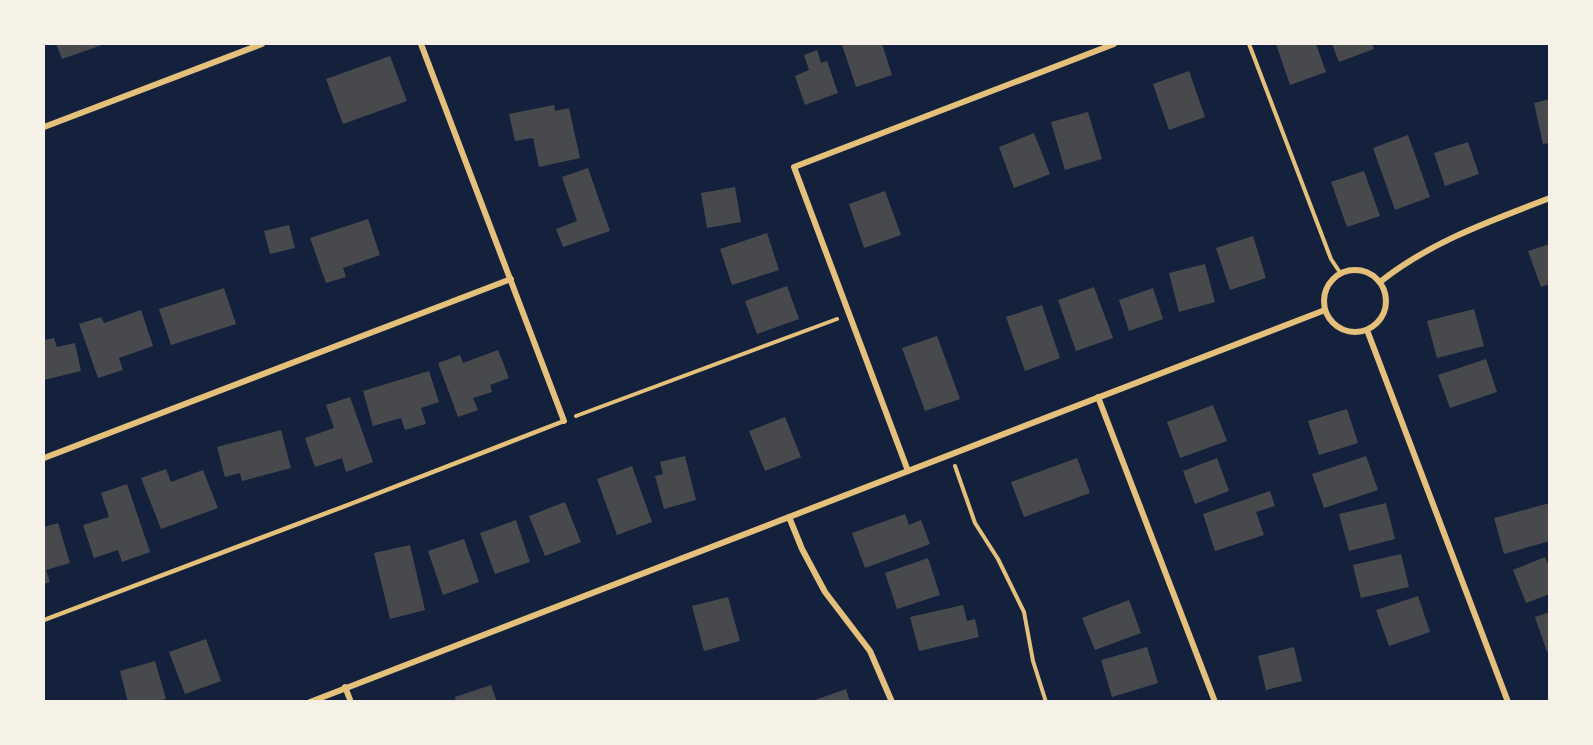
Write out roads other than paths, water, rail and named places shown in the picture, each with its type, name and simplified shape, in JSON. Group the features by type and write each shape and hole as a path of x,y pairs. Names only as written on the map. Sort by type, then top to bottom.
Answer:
{"street":[{"path":"44,127 262,44"},
{"path":"421,44 564,420"},
{"path":"908,471 794,167 1114,44"},
{"path":"1380,282 1401,265 1466,231 1550,198"},
{"path":"1351,271 1362,271 1372,275 1380,282 1385,292 1386,304 1384,314 1377,324 1367,330 1354,333 1342,329 1331,321 1325,310 1324,300 1332,280 1351,271"},
{"path":"44,458 511,279"},
{"path":"312,701 1325,310"},
{"path":"1367,330 1508,702"},
{"path":"1098,397 1215,702"},
{"path":"789,517 802,549 825,592 870,651 892,702"},
{"path":"345,687 351,702"}],"lane":[{"path":"44,620 564,420"}]}
